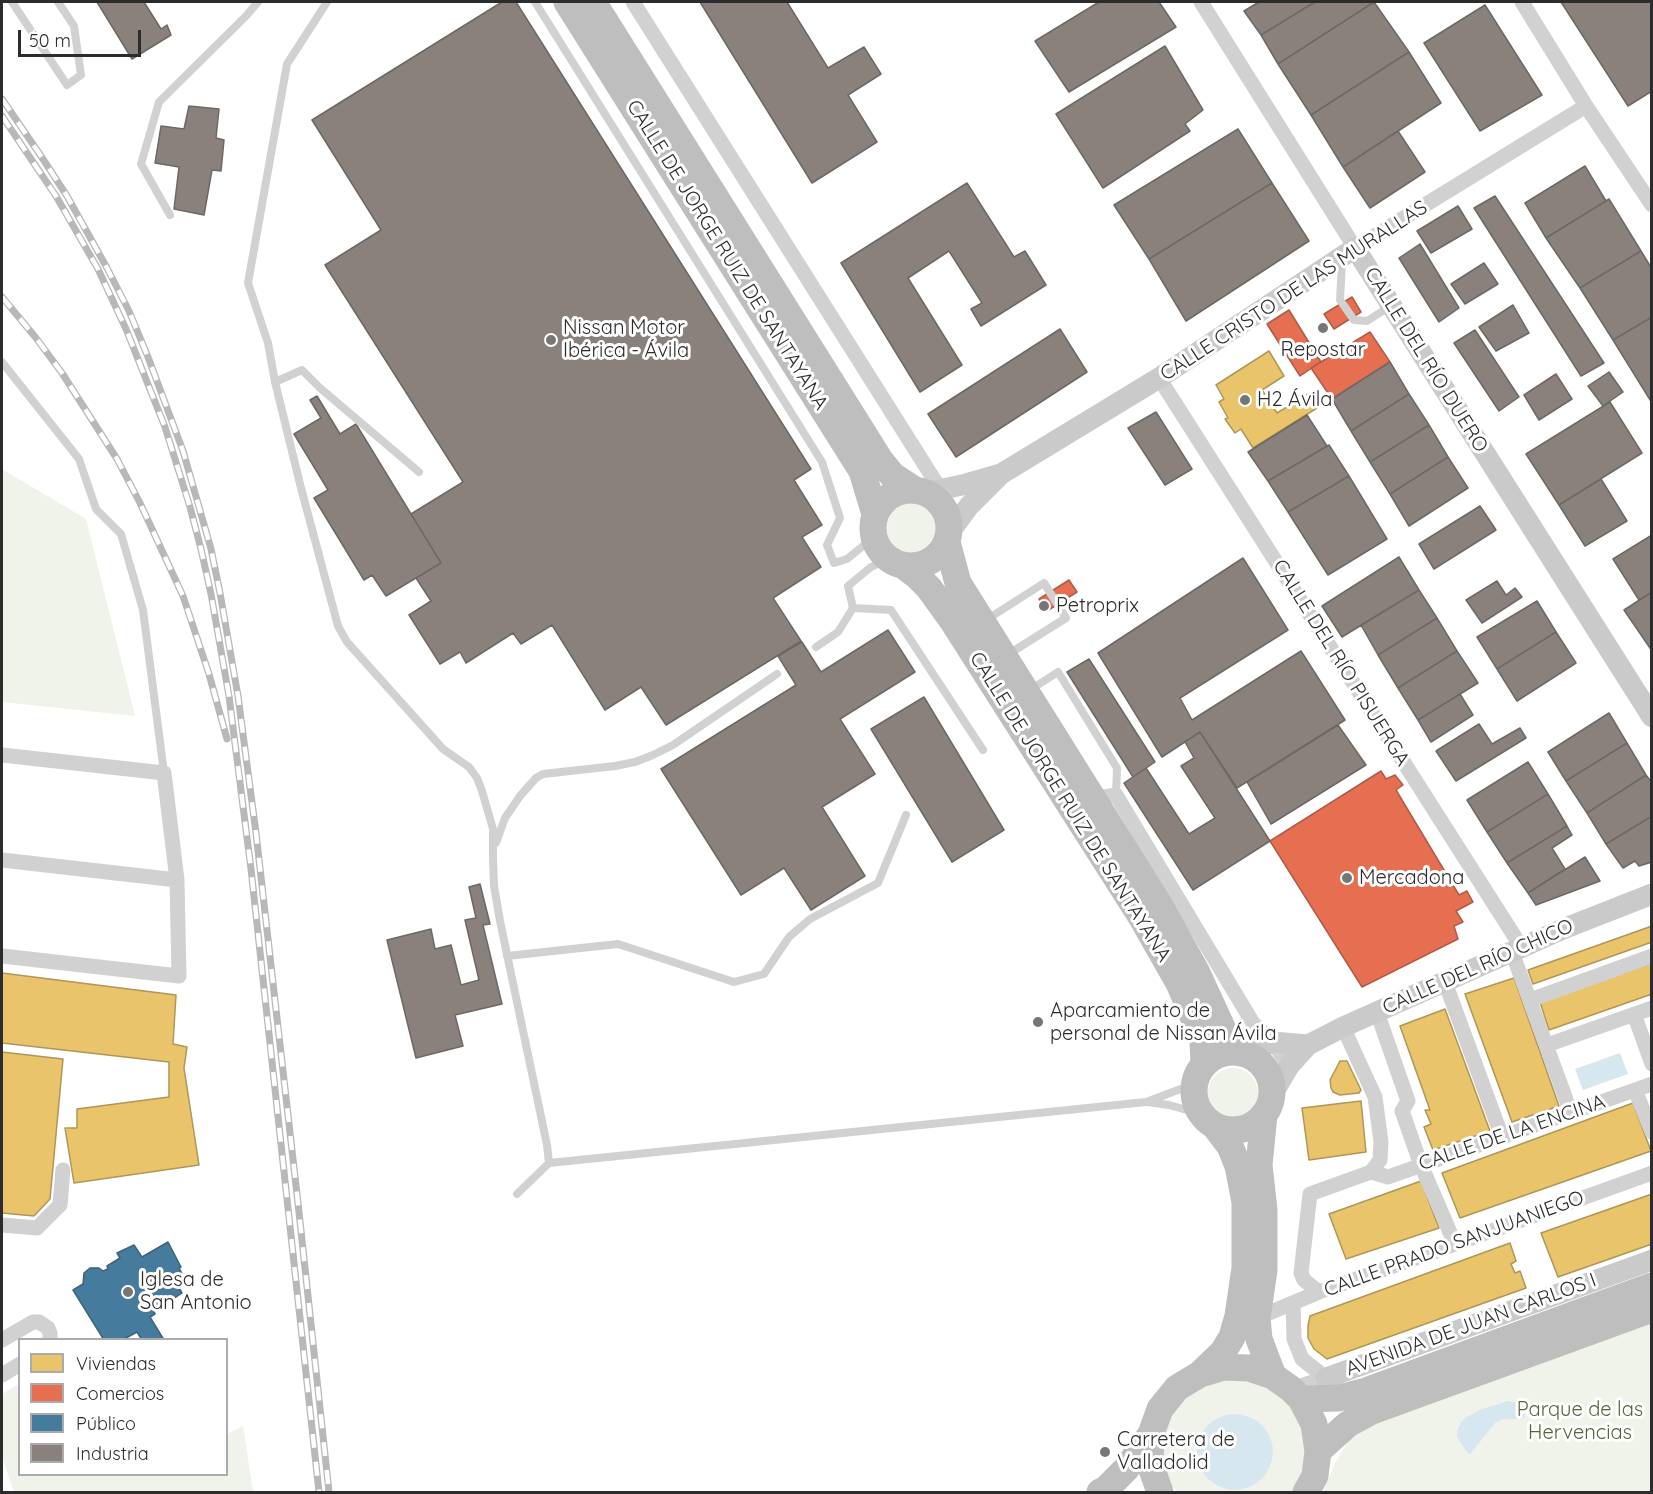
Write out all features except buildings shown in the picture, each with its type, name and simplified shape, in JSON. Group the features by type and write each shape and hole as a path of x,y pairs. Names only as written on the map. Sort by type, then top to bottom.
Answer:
{"highway":[{"name":"CALLE DE JORGE RUIZ DE SANTAYANA","path":"567,2 862,471 885,545 929,588 952,620 1142,918 1179,983 1203,1040 1194,1095 1196,1105 1230,1146 1238,1166 1245,1202 1245,1268 1238,1316 1232,1337 1223,1352 1200,1374"},
{"name":"CALLE DE JORGE RUIZ DE SANTAYANA","path":"593,2 880,459 892,474 937,509 958,583 1026,693 1104,797 1196,971 1224,1032 1246,1054 1263,1066 1268,1075 1272,1085 1259,1165 1264,1210 1264,1270 1257,1318 1259,1339 1288,1388 1314,1424 1318,1451"},
{"path":"903,490 937,509 940,553 930,562 918,566 885,545 881,503 891,495 903,490"},
{"path":"1199,1074 1215,1056 1228,1052 1246,1054"},
{"path":"1208,1120 1224,1129 1246,1128 1256,1122 1268,1105"},
{"name":"AVENIDA DE JUAN CARLOS I","path":"1288,1388 1339,1398 1652,1286"},
{"path":"1306,1492 1315,1476 1318,1451 1348,1424 1372,1411 1652,1309"},
{"path":"1100,1492 1126,1469 1151,1434 1160,1409 1178,1388 1200,1374 1224,1367 1249,1368 1288,1388"},
{"path":"1151,1434 1150,1464 1160,1492"}],"street":[{"name":"CALLE DE JORGE RUIZ DE SANTAYANA","path":"633,2 868,377 937,509"},
{"name":"CALLE DEL RÍO DUERO","path":"1201,2 1349,253 1392,306 1652,717"},
{"path":"1522,2 1586,106 1652,205"},
{"name":"CALLE CRISTO DE LAS MURALLAS","path":"937,509 969,506 1001,474 1159,378 1349,253 1586,106"},
{"name":"CALLE DEL RÍO PISUERGA","path":"1159,378 1517,950 1530,1000 1572,1113"},
{"name":"CALLE CRISTO DE LAS MURALLAS","path":"937,509 962,485 1001,474"},
{"path":"2,755 164,773 177,880 179,976 2,956"},
{"name":"CALLE DE JORGE RUIZ DE SANTAYANA","path":"1104,797 1253,1023 1273,1042 1289,1066"},
{"path":"2,860 177,880"},
{"name":"CALLE DEL RÍO CHICO","path":"1268,1105 1289,1066 1308,1045 1343,1027 1563,929 1652,894"},
{"path":"1530,1000 1652,956"},
{"path":"1445,982 1502,1137"},
{"path":"1547,1045 1652,1008"},
{"path":"1377,1012 1408,1101 1402,1111 1421,1165 1455,1244"},
{"path":"1634,1014 1652,1064"},
{"path":"1319,1292 1305,1280 1301,1273 1310,1194 1371,1172 1380,1160 1382,1142 1375,1097 1343,1027"},
{"path":"1246,1054 1273,1042 1308,1045"},
{"name":"CALLE DE LA ENCINA","path":"1371,1172 1388,1177 1652,1084"},
{"path":"1635,1090 1652,1132"},
{"path":"2,1225 37,1228 60,1205 63,1170"},
{"name":"CALLE PRADO SANJUANIEGO","path":"1257,1318 1319,1292 1652,1173"},
{"name":"AVENIDA DE JUAN CARLOS I","path":"1288,1388 1326,1377 1652,1260"},
{"path":"1293,1303 1294,1339 1302,1359 1326,1377"},
{"path":"2,1340 33,1322 44,1324 48,1328 50,1338"},
{"path":"2,1376 18,1365"}],"lane":[{"path":"12,2 67,85 81,75 74,26 58,2"},
{"path":"170,214 141,164 159,102 258,2"},
{"path":"327,2 287,64 248,283 268,343 275,382 301,488 338,626 347,642 443,749 469,767 482,791 493,829 494,886 549,1163"},
{"path":"535,2 822,462 840,518 827,545 834,563 885,545"},
{"path":"1349,253 1340,300 1354,320 1367,321 1392,306"},
{"path":"2,362 79,459 96,509 121,534 143,610 164,773"},
{"path":"275,382 302,370 418,472"},
{"path":"816,647 838,632 853,608 848,586 871,567 885,545"},
{"path":"982,622 1044,583 1061,609 1066,618 1003,657"},
{"path":"853,608 891,610 983,750"},
{"path":"1026,693 1058,672 1117,768 1104,797"},
{"path":"493,862 496,842 506,818 520,796 536,778 549,773 615,766 653,755 673,745 777,674"},
{"path":"507,956 618,944 734,982 764,974 789,937 810,919 878,883 906,815"},
{"path":"1146,1102 1199,1074"},
{"path":"517,1194 549,1163 1146,1102 1169,1105 1208,1120"}],"green space":[{"path":"2,469 86,519 135,716 2,702"},
{"path":"907,503 917,503 930,510 937,523 937,533 930,546 917,553 907,553 898,549 891,542 887,533 887,523 891,514 898,507"},
{"path":"1233,1068 1247,1072 1254,1079 1258,1093 1254,1107 1247,1114 1233,1118 1219,1114 1212,1107 1208,1093 1212,1079 1219,1072"},
{"name":"Parque de las Hervencias","path":"1651,1322 1651,1492 1323,1492 1334,1465 1350,1438 1381,1419"},
{"path":"1231,1380 1254,1382 1274,1392 1291,1407 1302,1427 1306,1449 1304,1471 1293,1492 1177,1492 1172,1486 1164,1463 1164,1439 1172,1415 1188,1397 1209,1384","holes":["1236,1414 1248,1416 1258,1422 1273,1454 1271,1466 1264,1476 1255,1484 1244,1489 1200,1468 1197,1455 1198,1442"]},
{"path":"18,1385 18,1476 228,1476 228,1434 243,1426 253,1492 14,1492 2,1457 2,1394"}],"shaded area":[{"path":"1620,1053 1628,1074 1583,1090 1575,1069"},
{"path":"1508,1401 1522,1405 1525,1409 1525,1417 1523,1419 1504,1419 1495,1423 1470,1454 1467,1452 1457,1437 1461,1422 1480,1410"},
{"path":"1235,1414 1249,1417 1262,1425 1270,1438 1273,1452 1270,1466 1262,1479 1249,1487 1235,1490 1221,1487 1208,1479 1200,1466 1197,1452 1200,1438 1208,1425 1221,1417"}],"railway":[{"path":"2,99 67,196 129,311 183,451 211,549 238,696 256,833 329,1492"},
{"path":"2,116 56,196 98,269 126,329 165,427 201,549 229,696 251,869 319,1492"},
{"path":"2,297 62,373 117,459 140,503 183,596 209,674 227,739"}],"place":[{"name":"Repostar","path":"1323,328"},
{"name":"Nissan Motor Ibérica - Ávila","path":"551,340"},
{"name":"H2 Ávila","path":"1245,400"},
{"name":"Petroprix","path":"1044,606"},
{"name":"Mercadona","path":"1347,878"},
{"name":"Aparcamiento de personal de Nissan Ávila","path":"1038,1022"},
{"name":"Iglesa de San Antonio","path":"128,1292"},
{"name":"Carretera de Valladolid","path":"1105,1452"}]}
